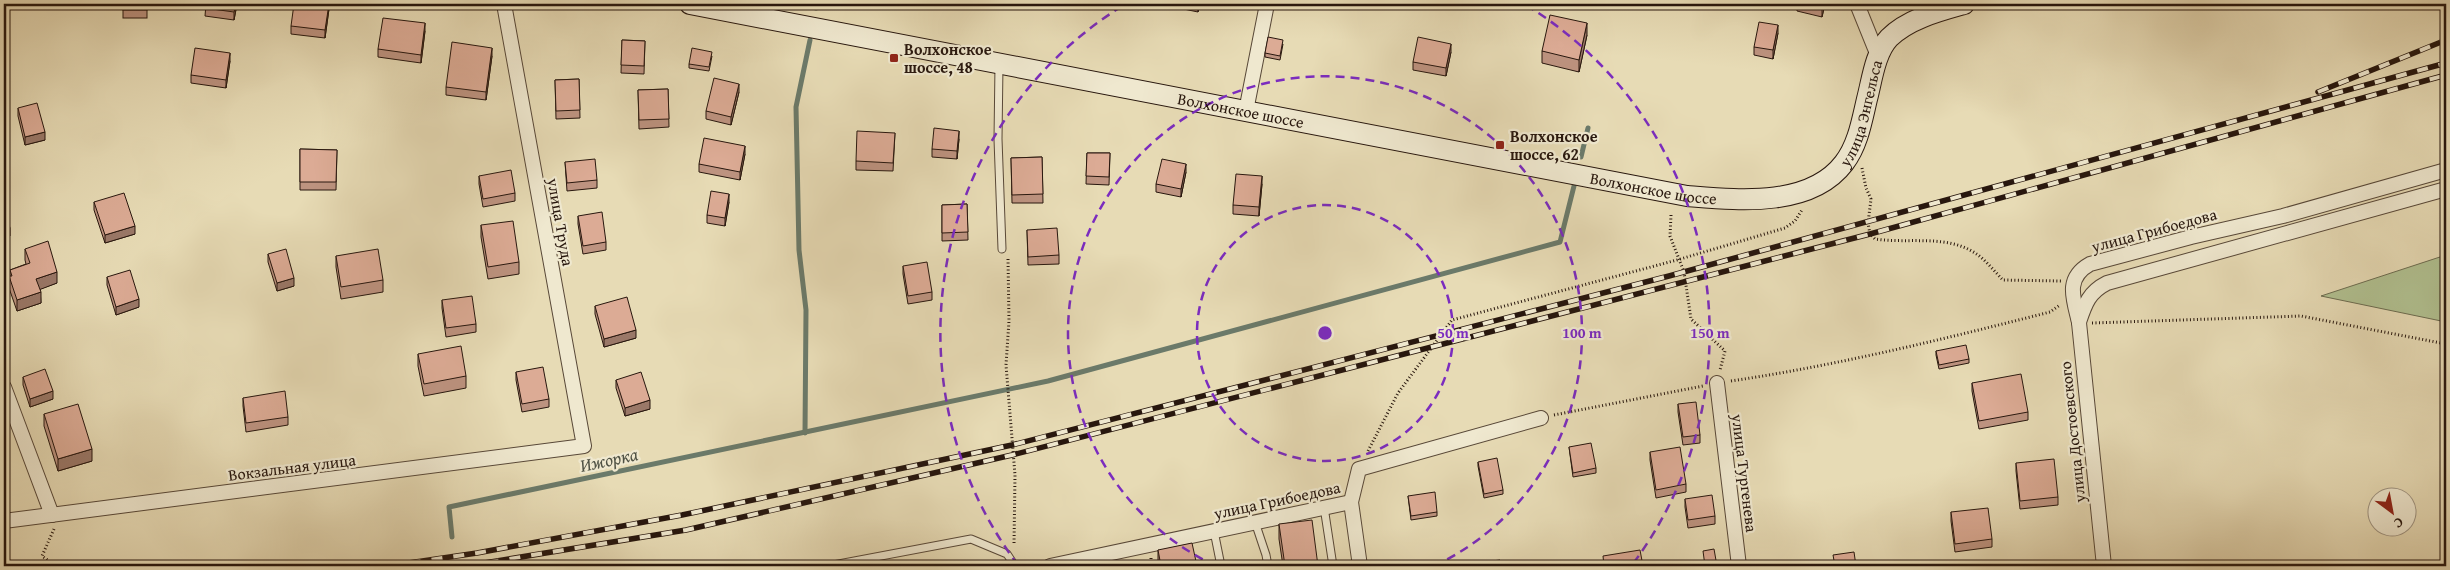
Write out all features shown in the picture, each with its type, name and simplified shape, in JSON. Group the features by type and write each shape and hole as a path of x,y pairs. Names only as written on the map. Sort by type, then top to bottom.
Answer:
{"street":[{"name":"улица Труда","path":"504,4 584,446"},
{"name":"Волхонское шоссе","path":"690,4 1688,196 1740,200 1798,201"},
{"path":"1246,111 1267,4"},
{"name":"улица Энгельса","path":"1798,201 1844,163 1854,146 1878,56 1857,4"},
{"path":"1878,56 1888,39 1908,25 1934,12 1964,4"},
{"name":"улица Грибоедова","path":"2075,296 2074,281 2077,274 2090,264 2191,237 2282,216 2446,170"},
{"path":"2086,322 2088,298 2096,289 2107,283 2446,189"},
{"name":"улица Достоевского","path":"2075,296 2086,322 2104,566"},
{"name":"улица Тургенева","path":"1717,383 1740,566"},
{"path":"4,387 56,515"},
{"name":"улица Грибоедова","path":"1050,566 1099,561 1214,531 1352,502 1359,469 1541,418"},
{"name":"Вокзальная улица","path":"4,521 584,446"},
{"path":"1352,502 1360,566"}],"lane":[{"path":"999,62 998,139 1002,249"},
{"path":"1324,507 1333,566"},
{"path":"1255,522 1268,566"},
{"path":"1214,531 1221,566"},
{"path":"828,566 971,539 1007,554 1014,564"}],"path":[{"path":"1854,146 1864,150 1867,156 1859,172"},
{"path":"1862,167 1870,199 1868,223 1870,234 1875,239 1940,242 1961,246 1976,253 2003,280 2064,281"},
{"path":"1359,469 1398,393 1452,320 1677,260 1785,228 1795,221 1798,201"},
{"path":"1671,215 1670,236 1677,260 1684,272 1692,318 1725,351 1717,383"},
{"path":"1002,249 1008,256 1009,321 1006,365 1015,475 1014,564"},
{"path":"1541,418 1717,383 1811,369 2050,312 2075,296"},
{"path":"2086,322 2301,316 2446,344"},
{"path":"56,515 42,556 56,566"}],"green space":[{"path":"2446,255 2446,322 2321,296"}],"building":[{"path":"123,4 147,4 147,10 123,10"},
{"path":"206,4 236,4 234,12 205,8"},
{"path":"294,4 329,4 325,30 291,26"},
{"path":"1799,4 1823,4 1822,9"},
{"path":"1550,15 1587,23 1579,60 1542,51"},
{"path":"383,18 425,23 421,55 378,49"},
{"path":"1759,22 1778,25 1773,50 1754,47"},
{"path":"1268,37 1283,40 1280,56 1265,53"},
{"path":"1418,37 1451,44 1446,68 1413,62"},
{"path":"622,40 645,41 644,66 621,65"},
{"path":"452,42 492,48 486,92 446,87"},
{"path":"195,48 230,53 226,80 191,75"},
{"path":"692,48 712,52 709,67 689,64"},
{"path":"714,78 739,84 731,117 706,111"},
{"path":"579,79 580,110 556,111 555,80"},
{"path":"668,89 669,119 639,120 638,90"},
{"path":"37,103 45,132 25,137 18,108"},
{"path":"934,128 959,131 957,151 932,149"},
{"path":"857,131 895,133 893,163 856,161"},
{"path":"704,138 745,146 740,172 699,164"},
{"path":"300,149 337,150 336,182 300,182"},
{"path":"1087,153 1110,153 1109,177 1086,176"},
{"path":"1042,157 1043,194 1012,195 1011,158"},
{"path":"595,159 597,180 567,183 565,162"},
{"path":"1162,159 1186,164 1181,189 1156,184"},
{"path":"511,170 515,193 483,199 479,176"},
{"path":"1236,174 1262,176 1259,207 1233,205"},
{"path":"711,191 729,194 725,218 707,215"},
{"path":"124,193 135,226 105,235 94,202"},
{"path":"967,204 968,232 942,233 942,205"},
{"path":"4,208 10,228 4,230"},
{"path":"602,212 606,242 583,246 578,216"},
{"path":"513,221 519,262 488,267 481,225"},
{"path":"1057,228 1059,255 1028,257 1027,230"},
{"path":"48,241 57,272 36,279 41,292 17,300 9,276 12,276 10,270 30,263 25,249"},
{"path":"286,249 294,278 277,283 268,254"},
{"path":"378,249 383,280 341,287 336,256"},
{"path":"927,262 932,292 908,296 903,266"},
{"path":"130,270 139,299 116,307 107,277"},
{"path":"472,296 476,324 446,328 442,300"},
{"path":"627,297 636,330 604,339 595,306"},
{"path":"1966,345 1969,359 1939,365 1936,351"},
{"path":"461,346 466,376 424,384 418,354"},
{"path":"543,367 549,399 522,404 516,372"},
{"path":"45,369 53,391 30,399 23,377"},
{"path":"641,372 650,400 625,408 616,380"},
{"path":"2021,374 2028,412 1979,421 1972,383"},
{"path":"285,391 288,417 246,423 243,398"},
{"path":"1696,402 1700,435 1683,437 1678,404"},
{"path":"78,404 92,449 58,459 44,414"},
{"path":"1591,443 1596,468 1573,473 1569,447"},
{"path":"1680,447 1686,484 1656,490 1650,452"},
{"path":"1497,458 1503,490 1484,494 1478,462"},
{"path":"2054,459 2058,497 2020,501 2016,463"},
{"path":"1435,492 1437,512 1411,516 1408,496"},
{"path":"1712,495 1715,516 1688,520 1685,499"},
{"path":"1988,508 1992,539 1955,544 1951,512"},
{"path":"1312,520 1318,566 1285,566 1279,524"},
{"path":"1192,543 1197,566 1161,566 1158,550"},
{"path":"1714,549 1717,566 1705,566 1703,551"},
{"path":"1640,550 1643,566 1604,566 1603,556"},
{"path":"1854,552 1856,566 1835,566 1833,555"},
{"path":"1500,560 1501,566 1451,566"}],"waterway":[{"path":"805,433 806,310 799,250 796,107 810,40"},
{"path":"1581,157 1588,128"},
{"name":"Ижорка","path":"452,537 449,507 1048,381 1560,242 1574,186"}],"railway":[{"path":"2318,92 2446,40"},
{"path":"388,566 477,553 682,515 1012,445 1669,276 2446,63"},
{"path":"466,566 686,530 1012,455 1870,234 2446,75"}],"place":[{"name":"Волхонское шоссе, 48","path":"894,58"},
{"name":"Волхонское шоссе, 62","path":"1500,145"}]}
